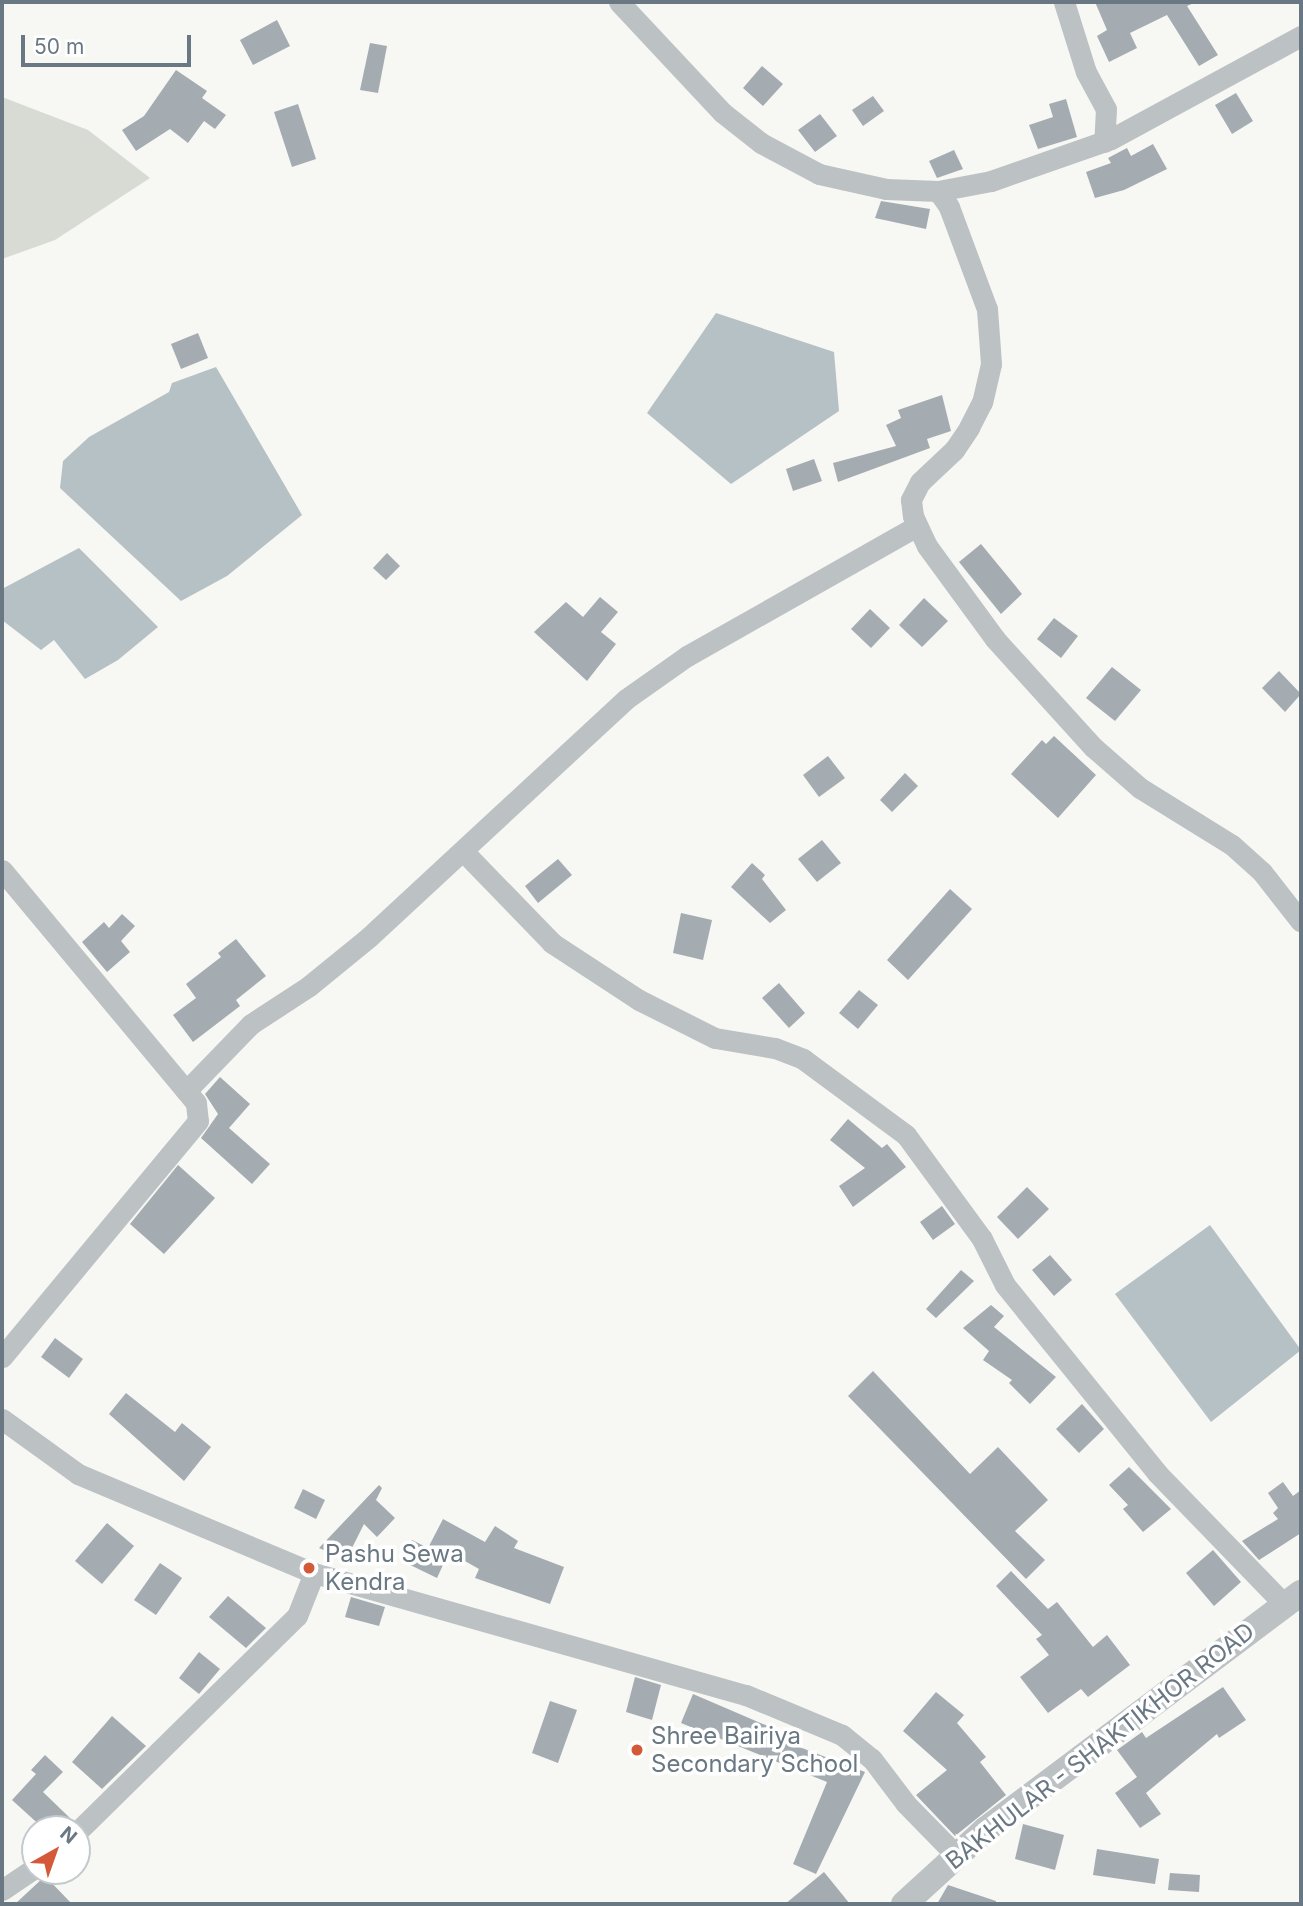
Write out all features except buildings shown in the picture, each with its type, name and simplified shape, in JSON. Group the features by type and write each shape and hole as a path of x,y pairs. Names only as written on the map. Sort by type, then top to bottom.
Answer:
{"street":[{"path":"619,2 723,113 761,143 818,174 886,189 938,191 991,181 1104,142 1301,36"},
{"path":"1064,2 1086,72 1106,109 1104,142"},
{"path":"938,191 949,207 987,309 991,364 982,402 970,428 954,450 920,482 911,500 917,526 963,599 1084,738 1140,788 1232,845 1262,872 1301,922"},
{"path":"186,1091 251,1024 309,986 463,851 626,699 687,656 917,526"},
{"path":"463,851 552,943 639,999 715,1038 775,1048 803,1059 906,1135 982,1239 1012,1294 1157,1473 1292,1598"},
{"path":"2,870 196,1103 198,1121 2,1357"},
{"path":"2,1419 78,1474 314,1573 746,1695 842,1735 873,1759 906,1804 957,1856"},
{"path":"91,1818 297,1616 314,1573"},
{"name":"BAKHULAR - SHAKTIKHOR ROAD","path":"904,1904 957,1856 1292,1598"},
{"path":"2,1890 21,1877"}],"shaded area":[{"path":"2,97 88,130 150,178 55,240 2,259"},
{"path":"716,313 834,352 839,411 731,484 647,413"},
{"path":"216,367 302,515 227,576 181,601 60,488 63,461 89,437 169,392 172,383"},
{"path":"79,548 158,627 118,660 85,679 54,640 41,650 2,620 2,589"},
{"path":"1210,1225 1301,1350 1211,1422 1115,1294"}],"place":[{"name":"Pashu Sewa Kendra","path":"309,1568"},
{"name":"Shree Bairiya Secondary School","path":"637,1750"}]}
